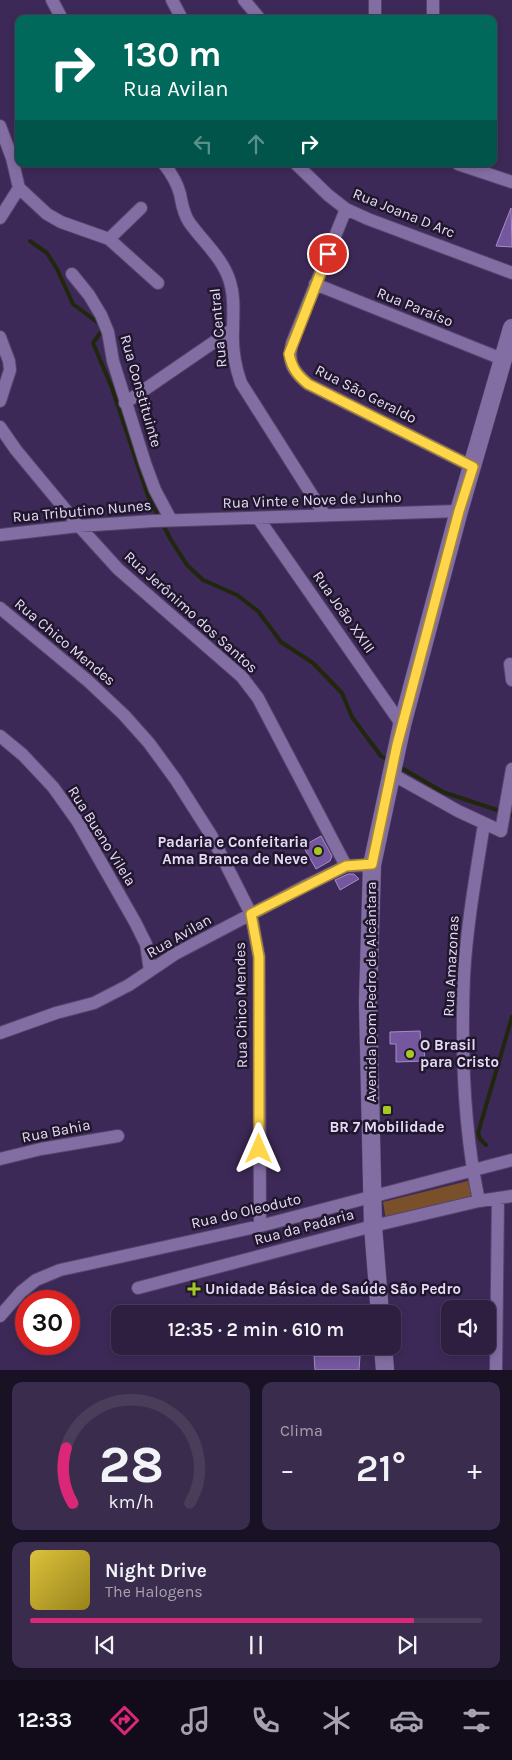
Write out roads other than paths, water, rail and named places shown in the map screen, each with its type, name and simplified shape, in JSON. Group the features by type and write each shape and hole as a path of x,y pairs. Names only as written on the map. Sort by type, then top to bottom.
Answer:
{"street":[{"path":"52,0 60,15"},
{"path":"172,0 180,15"},
{"path":"244,0 257,15"},
{"path":"375,0 375,15"},
{"path":"432,0 433,15"},
{"path":"0,126 12,158 19,188 47,214 61,222 109,239 158,284"},
{"name":"Rua Central","path":"166,167 173,177 179,192 182,208 189,222 210,245 230,280 234,301 235,365 241,383 324,514"},
{"name":"Rua Joana D Arc","path":"299,167 328,195 346,209 512,273"},
{"path":"467,167 512,182"},
{"path":"1,212 19,188"},
{"path":"109,239 141,208"},
{"name":"Rua São Geraldo","path":"346,209 289,354 292,366 298,376 308,384 473,467"},
{"name":"Rua Constituinte","path":"72,274 82,284 101,315 108,332 112,361 125,403 148,472 168,520"},
{"name":"Rua Paraíso","path":"315,284 502,360"},
{"name":"Avenida Dom Pedro de Alcântara","path":"379,1305 373,1226 368,1002 372,864 402,725 459,511 512,328"},
{"path":"125,403 233,330"},
{"path":"0,337 9,361 10,370 0,401"},
{"name":"Rua Jerônimo dos Santos","path":"0,428 79,526 118,569 242,677 258,698 346,866"},
{"name":"Rua Vinte e Nove de Junho","path":"168,520 459,511"},
{"name":"Rua João XXIII","path":"258,518 402,725"},
{"name":"Rua Tributino Nunes","path":"0,535 79,526 168,520"},
{"name":"Rua Chico Mendes","path":"0,608 88,681 124,715 149,743 211,834 251,914 259,957 260,1226"},
{"path":"510,664 512,680"},
{"name":"Rua Bueno Vilela","path":"0,736 23,755 53,787 78,822 136,922 146,944 150,971"},
{"path":"391,769 484,824 502,828 512,769"},
{"name":"Rua Amazonas","path":"479,1201 472,1170 464,1104 464,974 470,915 484,824"},
{"name":"Rua Avilan","path":"0,1033 56,1013 94,1003 129,985 175,954 346,866 372,864"},
{"name":"Rua Bahia","path":"0,1159 118,1136"},
{"name":"Rua do Oleoduto","path":"0,1316 21,1292 36,1280 60,1270 260,1226 512,1160"},
{"path":"479,1201 512,1196"},
{"path":"496,1370 498,1198"},
{"name":"Rua da Padaria","path":"138,1288 373,1226 479,1201"},
{"path":"384,1355 385,1370"}],"waterway":[{"path":"30,241 47,253 57,269 73,304 101,325"},
{"path":"103,329 93,343 112,388 148,496 171,540 187,565 203,580 237,595 258,611 281,642 313,663 342,693 352,717 381,756 390,761"},
{"path":"398,766 443,792 512,815"},
{"path":"486,1145 480,1139 478,1133 512,1017"}],"place":[{"name":"Padaria e Confeitaria Ama Branca de Neve","path":"318,851"},
{"name":"O Brasil para Cristo","path":"410,1054"},
{"name":"BR 7 Mobilidade","path":"387,1110"},
{"name":"Unidade Básica de Saúde São Pedro","path":"194,1289"}]}
